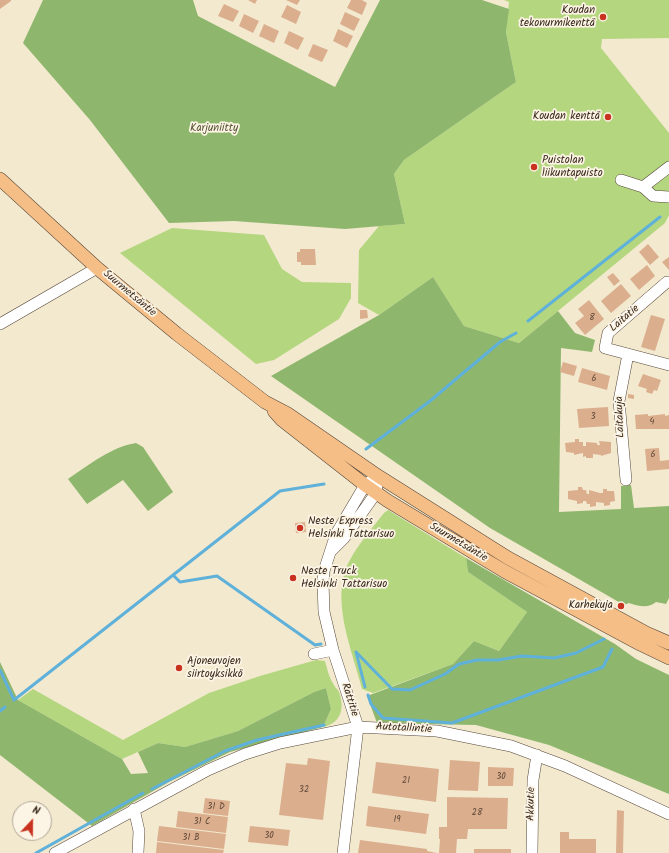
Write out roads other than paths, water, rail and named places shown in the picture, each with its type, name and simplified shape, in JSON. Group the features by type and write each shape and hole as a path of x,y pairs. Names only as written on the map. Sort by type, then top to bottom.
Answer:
{"main road":[{"name":"Suurmetsäntie","path":"0,178 97,268 177,334 265,402 282,420 376,493 504,571 668,654"},
{"name":"Suurmetsäntie","path":"265,402 288,414 378,476 508,558 669,643"}],"street":[{"path":"643,187 669,167"},
{"path":"621,180 643,187 653,196 669,197"},
{"path":"0,324 97,268"},
{"name":"Laitatie","path":"667,282 608,333 605,348 669,365"},
{"name":"Laitakuja","path":"626,480 619,401 628,354"},
{"name":"Rattitie","path":"343,853 358,727 333,650 324,612 324,571 336,534 365,485 378,476"},
{"name":"Rattitie","path":"332,550 344,538 376,493 378,476"},
{"path":"314,654 333,650"},
{"name":"Autotallintie","path":"55,853 208,770 245,754 280,743 358,727 444,732 511,746 565,766 669,814"},
{"name":"Akkutie","path":"532,853 533,780 537,755"},
{"path":"134,809 139,831 138,853"}],"waterway":[{"path":"528,321 660,217"},
{"path":"366,449 430,401 500,342 516,333"},
{"path":"0,670 14,700 280,491 324,484"},
{"path":"173,575 180,582 217,576 315,645 321,644"},
{"path":"356,652 392,689 410,690 445,674 459,664 477,660 498,660 522,656 554,658 576,653 604,639"},
{"path":"368,695 371,704 383,718 452,723 603,667 612,649"},
{"path":"356,652 365,687"},
{"path":"0,711 5,707"},
{"path":"152,789 225,751 257,740 324,725"},
{"path":"36,853 143,793"}],"place":[{"name":"Koudan tekonurmikenttä","path":"603,17"},
{"name":"Koudan kenttä","path":"608,117"},
{"name":"Puistolan liikuntapuisto","path":"534,167"},
{"name":"Neste Express Helsinki Tattarisuo","path":"300,528"},
{"name":"Neste Truck Helsinki Tattarisuo","path":"293,578"},
{"name":"Karhekuja","path":"621,606"},
{"name":"Ajoneuvojen siirtoyksikkö","path":"179,668"}],"park label":[{"name":"Karjuniitty","path":"214,129"}]}
